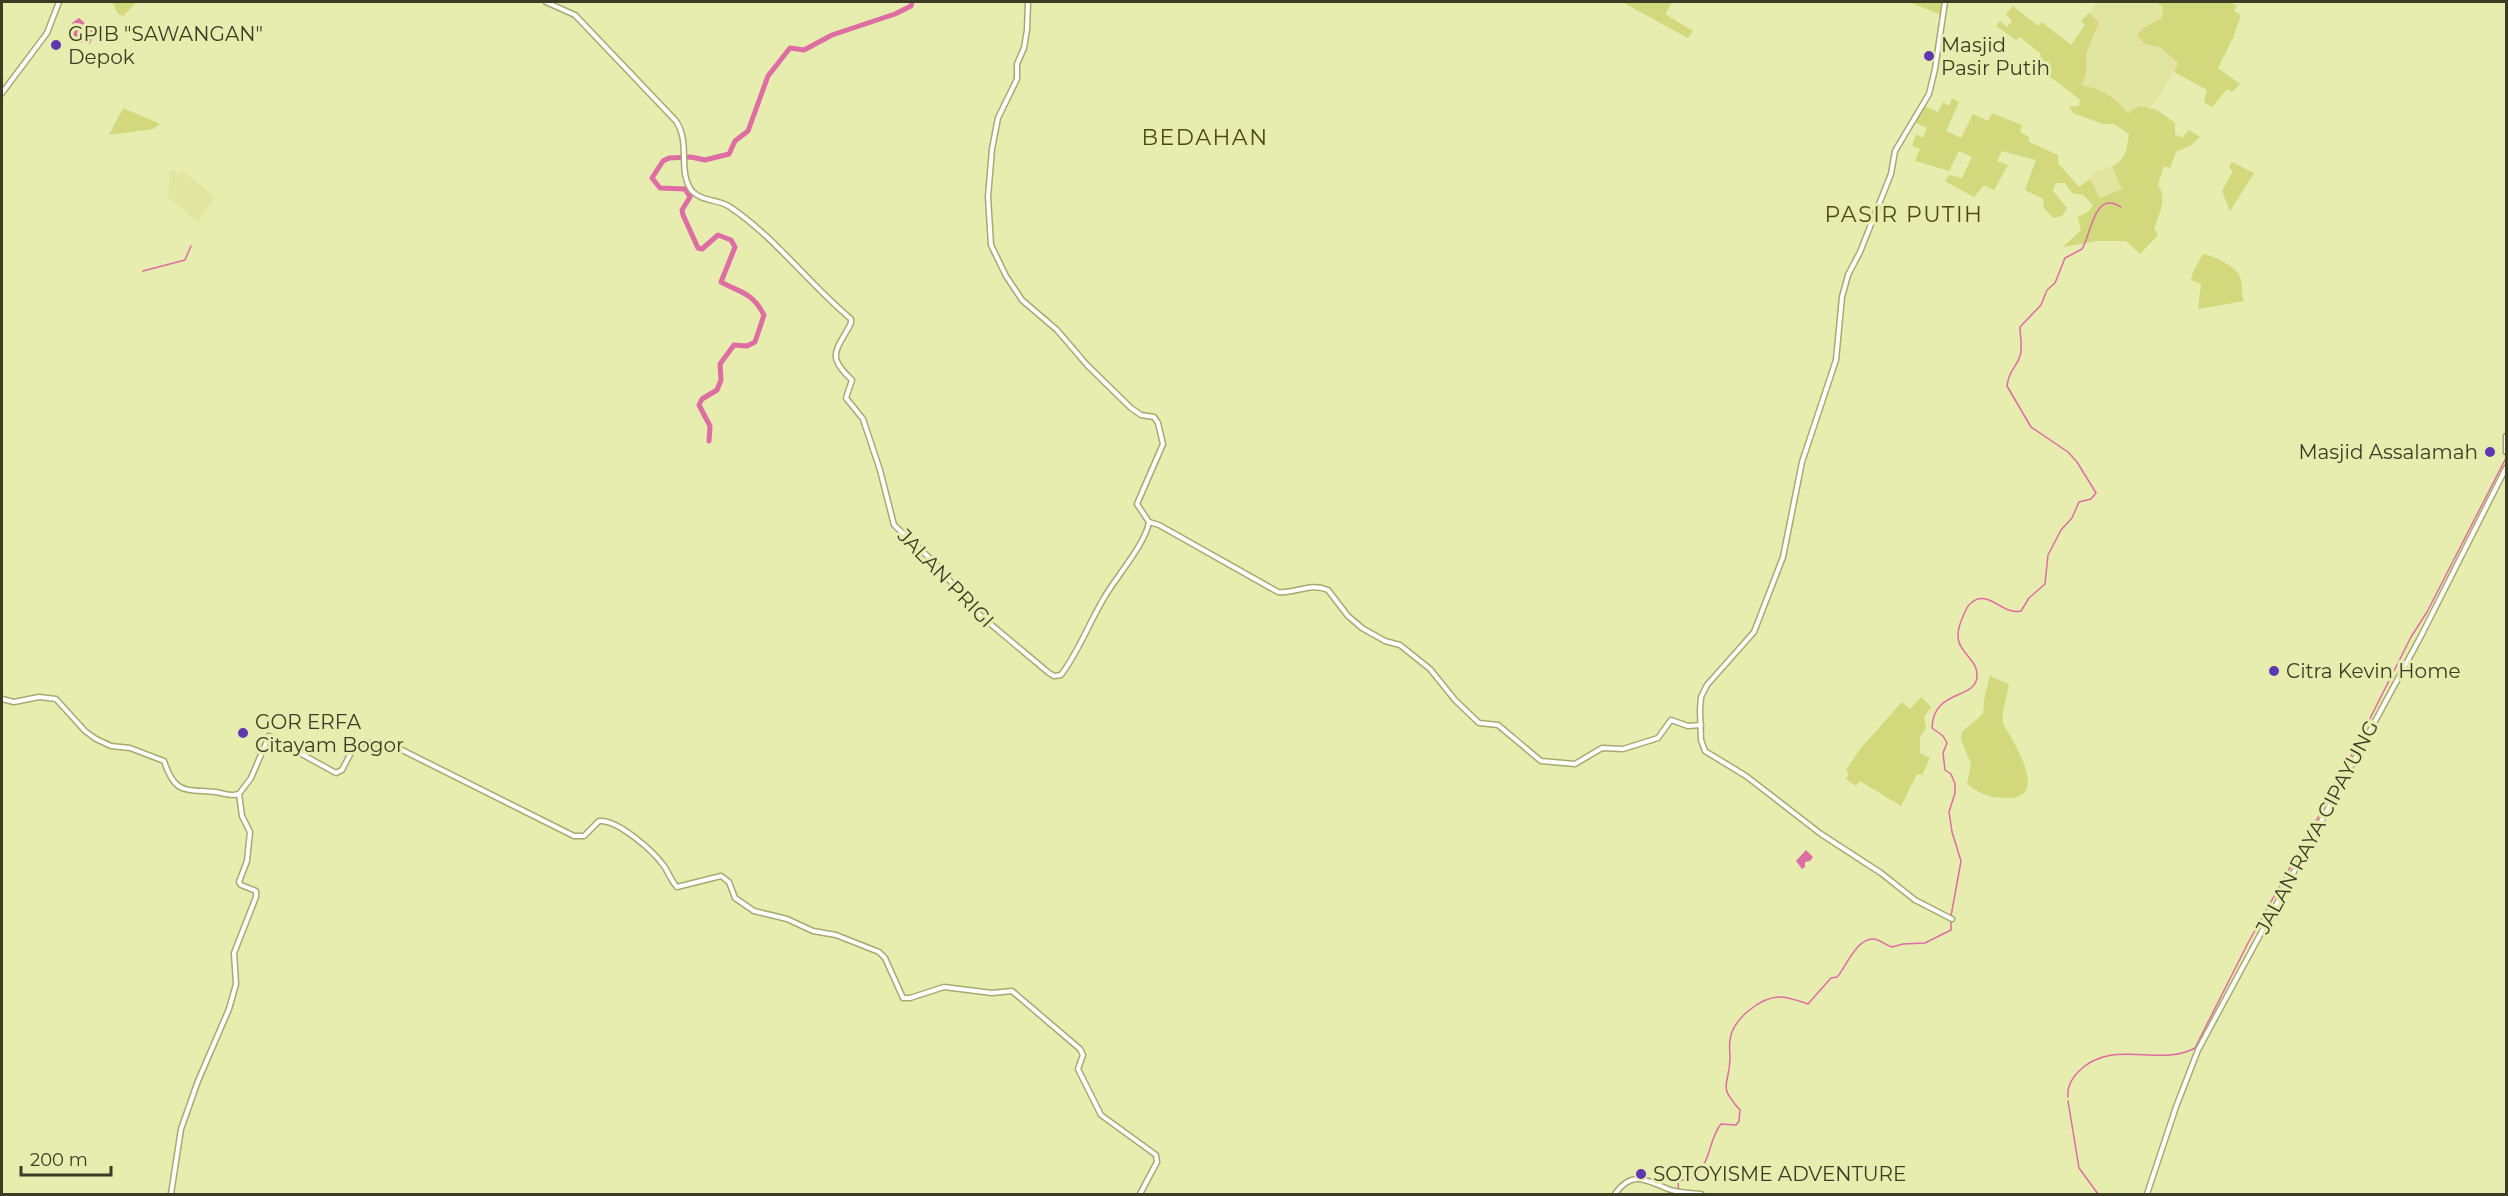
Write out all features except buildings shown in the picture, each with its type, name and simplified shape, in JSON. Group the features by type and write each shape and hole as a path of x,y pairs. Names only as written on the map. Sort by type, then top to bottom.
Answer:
{"street":[{"path":"2,93 47,33 59,2"},
{"name":"JALAN PRIGI","path":"546,2 575,15 672,116 684,137 686,179 694,192 711,201 729,206 780,247 794,266 852,321 836,352 836,359 838,366 852,380 846,398 862,419 880,470 894,525 935,563 975,611 1052,675 1061,675 1077,652 1105,595 1144,536 1149,522"},
{"path":"1028,2 1029,18 1024,48 1017,64 1017,79 998,118 992,149 988,196 991,245 1006,276 1022,300 1058,330 1087,364 1131,408 1141,415 1154,417 1158,423 1163,444 1137,504 1149,522 1159,525 1278,591 1284,592 1307,586 1328,590 1348,616 1364,630 1385,641 1400,645 1430,669 1455,700 1479,723 1498,725 1541,761 1575,764 1600,749 1626,748 1658,738 1671,720 1688,726 1701,725"},
{"path":"1945,2 1929,94 1895,151 1891,174 1860,252 1848,275 1842,297 1836,360 1802,462 1782,557 1757,626 1748,641 1704,690 1700,702 1701,743 1705,751 1746,776 1821,834 1876,870 1915,900 1952,919"},
{"path":"2506,436 2506,452"},
{"name":"JALAN RAYA CIPAYUNG","path":"2146,1194 2198,1050 2421,636 2506,468"},
{"path":"2,699 14,702 39,697 56,699 85,731 96,739 111,746 130,748 164,761 168,777 176,784 197,792 239,794"},
{"path":"171,1194 181,1130 198,1081 232,1003 236,984 234,953 256,897 256,891 239,882 247,861 250,832 242,816 239,794 251,778 269,736 336,773 342,770 355,745 388,743 574,836 584,836 597,822 608,822 632,836 661,862 677,887 721,876 729,882 735,898 754,911 787,919 813,931 836,935 874,950 885,958 903,998 910,998 944,987 992,993 1013,992 1077,1046 1083,1055 1078,1069 1098,1111 1105,1119 1156,1155 1157,1162 1140,1194"},
{"path":"1615,1194 1624,1184 1643,1178 1675,1191 1701,1194"}],"shaded area":[{"path":"112,2 137,2 123,16 118,14"},
{"path":"1622,2 1670,2 1672,3 1665,14 1693,31 1688,38"},
{"path":"1943,2 1942,15 1911,3"},
{"path":"2154,2 2163,6 2162,19 2145,27 2145,44 2160,47 2178,63 2159,97 2149,108 2139,106 2128,114 2113,97 2082,85 2086,73 2086,54 2099,23 2089,13 2096,3"},
{"path":"2154,2 2231,2 2237,6 2234,11 2241,15 2233,38 2218,68 2240,84 2232,92 2227,89 2212,107 2204,102 2207,90 2174,72 2178,63 2160,47 2145,44 2137,35 2145,27 2162,18 2163,6"},
{"path":"2013,6 2038,26 2042,22 2071,45 2085,25 2081,21 2089,13 2099,22 2086,54 2086,73 2082,85 2108,94 2128,113 2139,106 2157,110 2175,123 2175,134 2182,138 2189,130 2200,137 2190,146 2176,152 2170,168 2164,166 2158,185 2162,195 2162,206 2154,228 2158,235 2140,254 2126,241 2097,241 2063,247 2081,230 2078,217 2088,212 2093,205 2083,195 2072,193 2065,183 2056,183 2053,191 2067,208 2062,216 2053,218 2044,208 2043,199 2025,190 2036,160 2002,151 1997,161 2008,165 1994,190 1984,185 1974,197 1945,181 1949,175 1962,178 1972,157 1959,151 1949,171 1915,161 1920,149 1912,146 1916,134 1923,138 1927,128 1912,121 1924,106 1938,112 1943,102 1949,106 1952,98 1959,102 1946,131 1961,138 1973,114 1988,121 1992,113 2022,125 2020,132 2029,137 2029,142 2058,155 2058,163 2079,187 2090,179 2100,198 2122,189 2112,166 2123,157 2129,134 2114,124 2103,124 2073,113 2069,107 2079,106 2080,100 2056,81 2034,69 2041,54 2020,37 2016,40 1996,26 2000,21 2007,27 2012,21 2006,14"},
{"path":"79,18 95,32 90,44 80,42 81,38 88,35 87,31 78,32 79,42 72,35 72,23"},
{"path":"123,108 160,124 153,129 109,135"},
{"path":"2232,162 2254,173 2230,211 2222,191 2233,171 2229,168"},
{"path":"2112,166 2122,189 2100,198 2090,179 2091,174"},
{"path":"170,171 176,171 176,174 180,175 183,171 215,197 198,222 168,197"},
{"path":"2203,254 2224,262 2238,273 2244,301 2198,309 2201,284 2191,280"},
{"path":"1990,676 2009,684 2003,709 2003,724 2021,756 2028,780 2026,790 2019,796 2006,798 1990,796 1967,784 1971,764 1961,740 1962,732 1983,714"},
{"path":"1921,697 1931,707 1924,717 1926,728 1920,737 1920,753 1930,758 1922,775 1917,774 1901,806 1860,781 1856,786 1846,779 1849,775 1846,770 1861,748 1902,702 1910,709"},
{"path":"1806,850 1813,857 1810,861 1805,862 1805,867 1802,869 1796,861"}],"waterway":[{"path":"709,441 710,426 699,405 702,399 717,390 721,380 720,364 734,345 747,346 755,342 764,315 750,297 721,282 735,247 731,240 718,235 702,249 698,248 683,215 682,210 690,197 685,189 660,188 652,178 663,161 669,158 691,157 705,160 729,154 735,141 748,131 768,76 790,48 804,50 832,35 895,14 911,6 912,2"},
{"path":"1951,916 1961,861 1952,832 1949,812 1955,793 1955,784 1951,774 1945,770 1943,753 1947,743 1943,736 1932,728 1934,716 1939,707 1969,689 1975,684 1977,677 1976,669 1958,639 1958,630 1968,606 1977,599 1990,600 2008,610 2021,611 2029,598 2045,584 2048,555 2061,530 2072,518 2079,502 2091,499 2096,493 2068,452 2031,427 2007,386 2009,376 2021,353 2020,327 2041,305 2047,290 2055,283 2065,258 2082,249 2099,209 2105,204 2112,203 2121,207"},
{"path":"143,271 185,260 191,246"},
{"path":"2068,1097 2069,1087 2078,1072 2091,1062 2106,1056 2166,1055 2195,1048 2248,943 2340,778 2411,637 2427,612 2506,458"},
{"path":"1679,1194 1678,1182 1695,1175 1700,1170 1721,1124 1736,1125 1739,1121 1740,1110 1733,1102 1726,1086 1730,1040 1741,1018 1756,1005 1772,998 1787,998 1808,1004 1831,978 1837,977 1857,948 1868,940 1874,939 1892,947 1925,943 1951,930 1951,921"},
{"path":"2068,1101 2079,1168 2098,1194"}],"place":[{"name":"GPIB \"SAWANGAN\" Depok","path":"56,45"},
{"name":"Masjid Pasir Putih","path":"1929,56"},
{"name":"Masjid Assalamah","path":"2490,452"},
{"name":"Citra Kevin Home","path":"2274,671"},
{"name":"GOR ERFA Citayam Bogor","path":"243,733"},
{"name":"SOTOYISME ADVENTURE","path":"1641,1174"}],"district":[{"name":"BEDAHAN","path":"1205,137"},
{"name":"PASIR PUTIH","path":"1904,214"}]}
